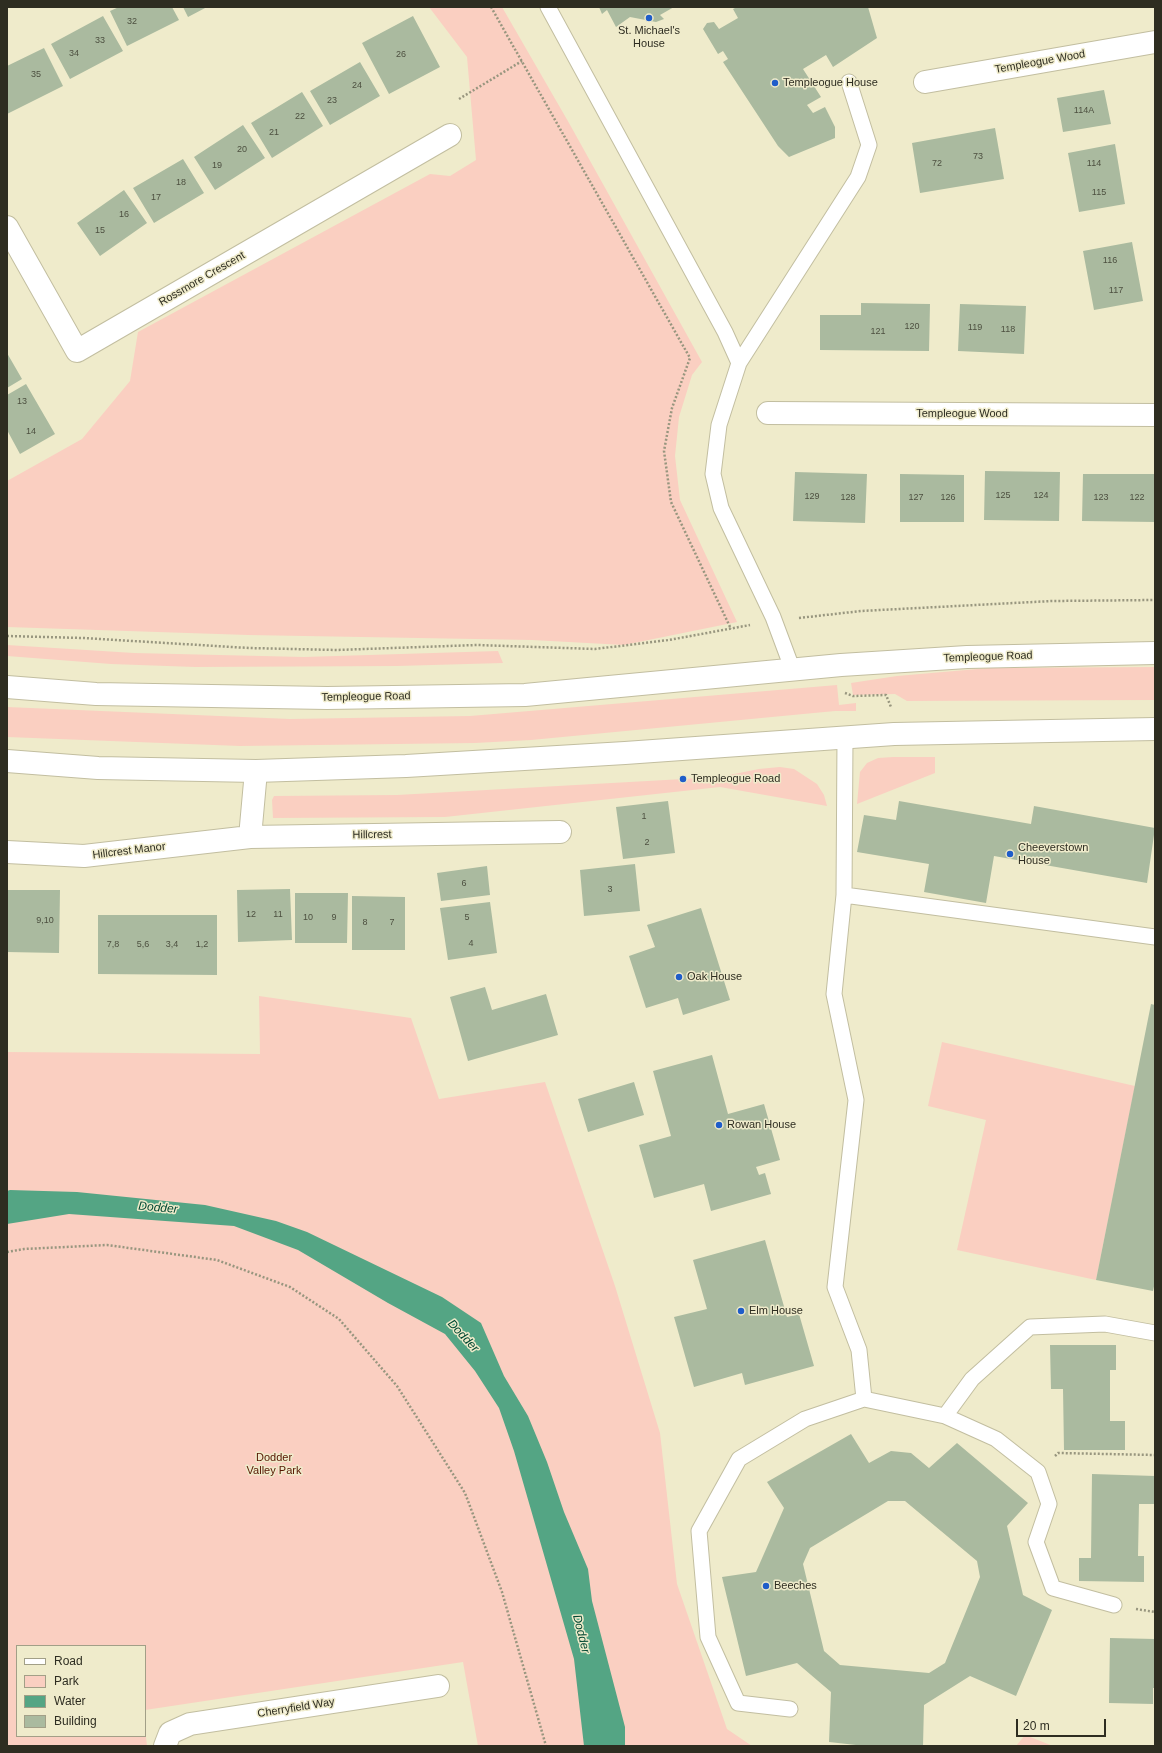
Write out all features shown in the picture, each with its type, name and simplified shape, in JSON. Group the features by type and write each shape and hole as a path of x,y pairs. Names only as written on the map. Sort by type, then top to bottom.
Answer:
{"main road":[{"name":"Templeogue Wood","path":"925,82 1155,42"},
{"name":"Rossmore Crescent","path":"7,228 77,351 450,136"},
{"name":"Templeogue Wood","path":"768,413 1155,415"},
{"name":"Templeogue Road","path":"7,687 96,694 327,698 517,695 792,668 967,657 1155,653"},
{"path":"7,761 98,768 256,771 406,766 894,734 1155,729"},
{"path":"250,837 256,771"},
{"name":"Hillcrest","path":"250,837 560,832"},
{"name":"Hillcrest Manor","path":"7,852 84,856 250,837"},
{"name":"Cherryfield Way","path":"165,1746 170,1732 190,1724 438,1686"}],"lane":[{"path":"548,7 721,325 739,363"},
{"path":"792,668 774,621 721,508 713,474 718,425 739,363 858,177 869,145 849,82"},
{"path":"845,738 844,895 834,994 856,1100 835,1287 859,1350 864,1399"},
{"path":"844,895 1155,937"},
{"path":"945,1416 972,1379 1030,1327 1105,1324 1155,1333"},
{"path":"790,1709 738,1703 708,1637 699,1532 739,1459 805,1419 864,1399 945,1416 996,1440 1038,1472 1049,1504 1036,1542 1053,1588 1114,1605"}],"path":[{"path":"492,7 690,358 672,408 664,451 671,502 731,629"},
{"path":"459,99 522,61"},
{"path":"7,636 83,638 249,648 337,650 477,645 595,649 669,640 774,621 837,614 1052,601 1155,600"},
{"path":"844,689 845,693 853,696 886,695 892,713"},
{"path":"7,1252 24,1249 107,1245 216,1260 290,1287 339,1319 397,1386 465,1493 502,1592 546,1746"},
{"path":"1038,1472 1058,1454 1155,1455"}],"green space":[{"path":"429,7 502,7 569,123 702,362 692,375 679,417 675,456 680,500 737,622 624,645 532,640 248,635 7,627 7,481 82,439 130,381 138,332 430,174 450,176 476,160 467,57"},
{"path":"7,645 134,653 304,657 498,651 503,663 397,666 195,667 111,664 7,656"},
{"path":"1155,667 1155,700 907,701 895,694 853,695 851,683 897,676 989,668"},
{"path":"837,685 839,705 856,703 856,711 835,711 531,740 475,743 240,746 7,737 7,707 290,719 470,716"},
{"path":"935,757 935,773 857,804 860,772 867,763 878,758"},
{"path":"780,767 794,769 817,784 824,795 827,806 720,787 445,817 273,818 272,800 274,796 397,795 719,777 759,769"},
{"name":"Dodder Valley Park","path":"259,996 411,1018 439,1099 545,1082 615,1286 660,1433 677,1584 727,1729 752,1746 478,1746 463,1662 146,1710 146,1645 16,1645 16,1737 146,1737 147,1746 7,1746 7,1052 260,1054"},
{"path":"942,1042 1135,1086 1096,1280 957,1250 986,1120 928,1106"},
{"path":"1025,1735 1053,1746 1016,1746"}],"water":[{"name":"Dodder","path":"7,1191 77,1192 205,1205 276,1221 307,1232 442,1297 481,1323 504,1376 528,1416 547,1462 564,1512 588,1569 592,1601 625,1727 625,1746 584,1746 574,1659 514,1451 499,1408 475,1371 445,1334 388,1303 298,1250 234,1226 69,1214 7,1224"}],"building":[{"path":"119,7 172,7 179,20 127,46 110,11"},
{"path":"183,7 207,7 188,17"},
{"name":"St. Michael's House","path":"599,7 674,7 660,15 664,19 656,22 630,17 616,27 607,10 602,14"},
{"name":"Templeogue House","path":"737,7 868,7 877,38 833,67 826,55 803,69 821,97 807,105 813,113 825,107 835,127 835,138 789,157 778,146 723,62 728,59 723,51 718,54 703,29 707,23 714,22 719,29 738,18 733,9"},
{"path":"103,16 123,51 70,79 51,44"},
{"path":"413,16 440,67 389,94 362,43"},
{"path":"44,48 63,86 7,114 7,66"},
{"path":"360,62 380,96 330,125 310,91"},
{"path":"1104,90 1111,124 1063,132 1057,98"},
{"path":"302,92 323,126 272,158 251,123"},
{"path":"243,125 265,158 215,190 194,157"},
{"path":"995,128 1004,179 920,193 912,143"},
{"path":"1115,144 1125,204 1079,212 1068,153"},
{"path":"183,159 204,193 154,223 133,188"},
{"path":"124,190 147,223 100,256 77,223"},
{"path":"1132,242 1143,301 1094,310 1083,251"},
{"path":"861,303 930,304 929,351 820,350 820,315 861,315"},
{"path":"960,304 1026,306 1024,354 958,351"},
{"path":"7,353 22,379 7,388"},
{"path":"26,384 55,434 20,454 7,430 7,395"},
{"path":"985,471 1060,472 1059,521 984,520"},
{"path":"795,472 867,474 865,523 793,521"},
{"path":"900,474 964,475 964,522 900,522"},
{"path":"1083,474 1155,474 1155,522 1082,521"},
{"path":"668,801 675,853 623,859 616,807"},
{"name":"Cheeverstown House","path":"899,801 1031,824 1034,806 1155,828 1147,883 994,856 986,903 924,892 929,864 857,852 864,815 896,820"},
{"path":"635,864 640,911 584,916 580,870"},
{"path":"487,866 490,895 441,901 437,873"},
{"path":"290,889 292,940 238,942 237,890"},
{"path":"7,890 60,890 59,953 7,952"},
{"path":"295,893 348,893 347,943 295,943"},
{"path":"352,896 405,897 405,950 352,950"},
{"path":"490,902 497,953 448,960 440,908"},
{"name":"Oak House","path":"701,908 730,1000 683,1015 678,998 646,1008 629,956 655,947 647,925"},
{"path":"98,915 217,915 217,975 98,974"},
{"path":"485,987 492,1010 546,994 558,1035 468,1061 450,997"},
{"path":"1151,1004 1155,1005 1155,1282 1153,1291 1096,1280"},
{"name":"Rowan House","path":"712,1055 728,1114 764,1104 780,1160 756,1167 759,1175 765,1173 771,1194 711,1211 704,1184 654,1198 639,1145 671,1136 653,1071"},
{"path":"634,1082 644,1115 588,1132 578,1099"},
{"name":"Elm House","path":"765,1240 787,1317 799,1314 814,1366 745,1385 742,1373 694,1387 674,1317 707,1309 693,1260"},
{"path":"1050,1345 1116,1345 1116,1370 1110,1370 1110,1421 1125,1421 1125,1450 1064,1450 1063,1389 1051,1389"},
{"name":"Beeches","path":"851,1434 869,1463 891,1451 911,1453 929,1468 957,1443 1028,1503 1007,1526 1023,1595 1052,1610 1016,1696 970,1676 924,1705 923,1746 865,1746 829,1742 831,1692 797,1663 746,1676 722,1577 756,1572 784,1508 767,1482","holes":["888,1501 905,1501 977,1561 980,1577 945,1663 929,1673 840,1665 824,1651 803,1564 810,1548"]},
{"path":"1092,1474 1155,1476 1154,1504 1139,1504 1138,1556 1144,1556 1144,1582 1079,1581 1079,1558 1091,1558"},
{"path":"1110,1638 1155,1639 1155,1688 1153,1688 1153,1704 1109,1703"}],"place":[{"name":"St. Michael's House","path":"649,18"},
{"name":"Templeogue House","path":"775,83"},
{"name":"Templeogue Road","path":"683,779"},
{"name":"Cheeverstown House","path":"1010,854"},
{"name":"Oak House","path":"679,977"},
{"name":"Rowan House","path":"719,1125"},
{"name":"Elm House","path":"741,1311"},
{"name":"Beeches","path":"766,1586"}]}
